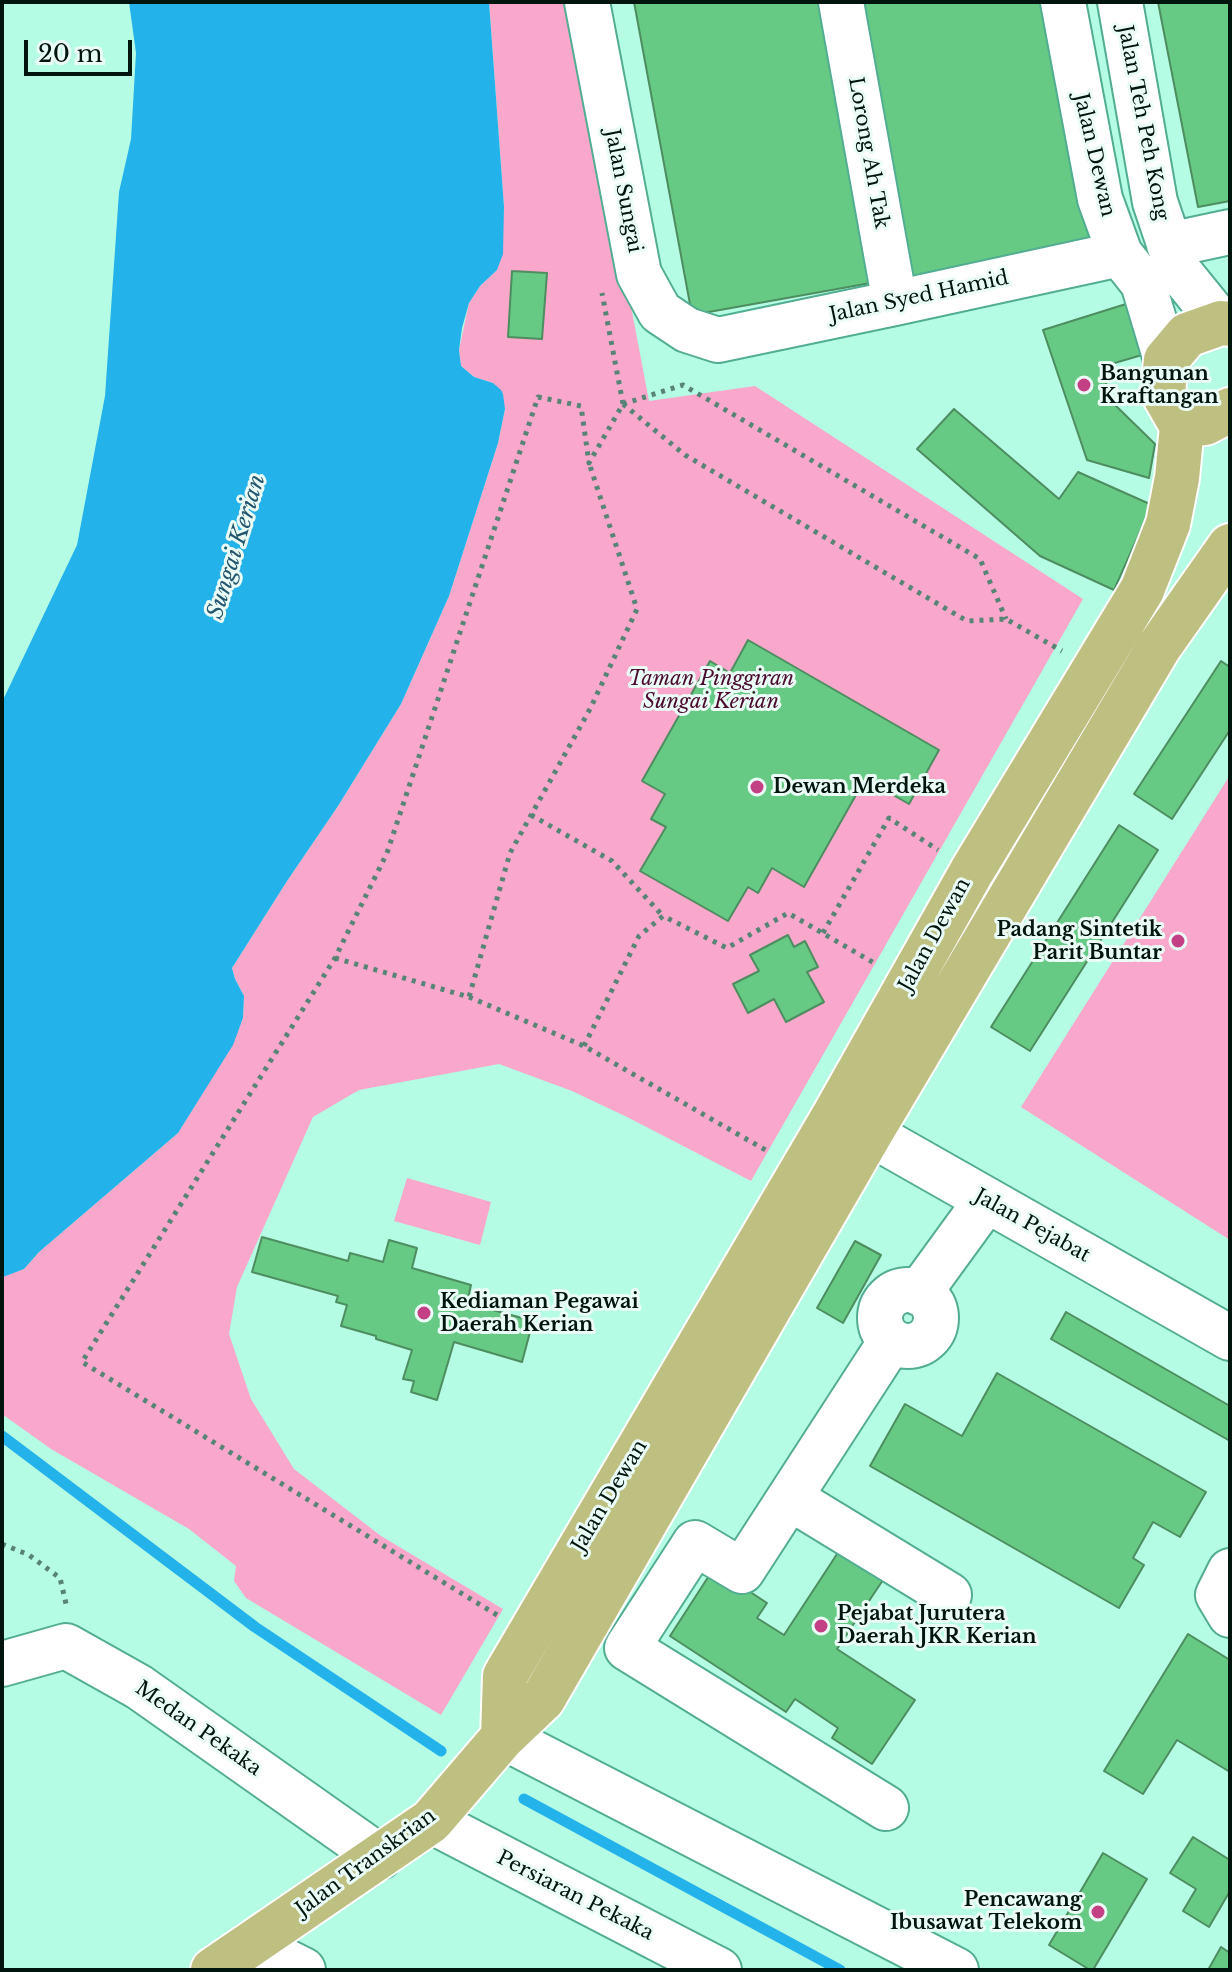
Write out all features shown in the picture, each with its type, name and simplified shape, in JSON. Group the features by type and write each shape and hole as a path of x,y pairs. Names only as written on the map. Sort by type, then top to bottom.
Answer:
{"main road":[{"path":"1166,360 1187,335 1225,324"},
{"name":"Jalan Dewan","path":"503,1737 543,1699 852,1124 972,871 1142,590 1168,524 1177,478 1182,426 1163,393 1166,360"},
{"path":"1182,426 1205,423 1230,410"},
{"name":"Jalan Dewan","path":"503,1737 505,1676 529,1634 852,1124 1012,895 1159,647 1230,546"},
{"path":"972,871 1012,895"},
{"name":"Jalan Transkrian","path":"213,1970 431,1821 503,1737"}],"street":[{"name":"Jalan Sungai","path":"587,2 639,274 660,312 687,330 718,340"},
{"name":"Lorong Ah Tak","path":"841,2 895,303"},
{"name":"Jalan Dewan","path":"1063,2 1100,199 1120,254 1143,283 1166,360"},
{"name":"Jalan Teh Peh Kong","path":"1120,2 1155,202 1169,245 1178,270 1225,324"},
{"path":"1169,245 1230,232"},
{"name":"Jalan Syed Hamid","path":"718,340 1120,254"},
{"name":"Jalan Pejabat","path":"852,1124 1230,1338"},
{"path":"886,1808 627,1648 695,1543 742,1571 891,1341 881,1328 883,1304 895,1293 919,1293 986,1201"},
{"path":"790,1498 949,1595"},
{"path":"1230,1571 1218,1595 1230,1615"},
{"path":"2,1664 66,1646"},
{"name":"Medan Pekaka","path":"66,1646 139,1687 380,1857"},
{"path":"503,1737 956,1970"},
{"name":"Persiaran Pekaka","path":"431,1821 719,1970"},
{"path":"251,1944 303,1970"}],"path":[{"path":"599,278 623,404 685,455 967,621 1006,619 1063,651"},
{"path":"589,463 623,404 683,385 980,559 1006,619"},
{"path":"469,997 510,853 590,709 637,609 589,463 581,406 538,397 387,853 335,958 82,1362 529,1634"},
{"path":"531,815 612,861 663,916 727,948 788,913 875,964"},
{"path":"823,933 889,818 972,871"},
{"path":"584,1046 639,936 663,916"},
{"path":"335,958 469,997 584,1046 776,1156"},
{"path":"2,1544 29,1555 60,1578 69,1615 66,1646"}],"green space":[{"name":"Taman Pinggiran Sungai Kerian","path":"489,2 573,2 649,401 755,386 1083,599 751,1181 572,1091 499,1064 359,1090 313,1117 237,1287 229,1334 251,1399 294,1469 381,1536 503,1609 441,1715 246,1598 234,1581 236,1566 189,1529 51,1449 2,1414 2,1277 24,1269 39,1252 178,1133 232,1045 243,1018 244,996 232,968 401,704 449,596 498,443 505,409 493,383 474,377 461,366 459,350 469,303 480,286 497,270 504,207"},
{"name":"Padang Sintetik Parit Buntar","path":"1230,775 1230,1240 1021,1107"},
{"path":"407,1178 491,1202 480,1245 394,1221"}],"water":[{"name":"Sungai Kerian","path":"129,2 489,2 504,207 503,254 497,270 480,286 469,303 459,350 461,366 474,377 493,383 501,390 505,409 498,443 449,596 401,704 232,968 244,996 243,1018 233,1045 178,1133 39,1252 24,1269 3,1277 2,702 77,545 105,396 119,192 131,139 136,53"}],"building":[{"path":"634,2 830,2 882,281 692,315"},
{"path":"853,2 1049,2 1093,244 904,278"},
{"path":"1158,2 1230,2 1230,201 1198,207"},
{"path":"512,271 547,273 542,339 508,337"},
{"name":"Bangunan Kraftangan","path":"1126,304 1142,355 1101,367 1112,402 1155,444 1149,478 1087,460 1043,330"},
{"path":"954,409 1059,499 1078,472 1152,505 1114,590 1040,556 917,449"},
{"name":"Dewan Merdeka","path":"748,640 939,750 909,804 865,779 804,887 772,868 758,893 748,887 728,921 640,871 666,827 651,819 665,794 642,781 710,661 730,673"},
{"path":"1221,661 1230,667 1230,730 1172,819 1134,794"},
{"path":"1119,825 1158,850 1030,1051 991,1027"},
{"path":"788,935 794,947 805,941 818,967 807,972 824,1002 786,1022 774,999 748,1013 733,984 759,971 750,955"},
{"name":"Kediaman Pegawai Daerah Kerian","path":"262,1237 348,1261 350,1253 383,1262 389,1240 417,1248 412,1268 471,1285 467,1303 533,1321 522,1362 454,1342 437,1400 411,1392 414,1381 403,1379 412,1350 341,1326 347,1305 336,1302 338,1296 252,1272"},
{"path":"855,1241 881,1255 843,1323 817,1308"},
{"path":"1066,1312 1230,1406 1230,1441 1051,1339"},
{"path":"997,1373 1206,1492 1180,1537 1153,1522 1133,1558 1144,1565 1119,1608 870,1466 905,1404 962,1436"},
{"path":"839,1551 883,1580 837,1649 915,1700 872,1764 832,1738 838,1728 795,1699 786,1712 670,1636 714,1568 767,1603 757,1618 784,1635"},
{"path":"1188,1634 1230,1660 1230,1772 1177,1740 1143,1794 1104,1771"},
{"path":"1193,1837 1230,1860 1230,1891 1209,1927 1183,1911 1196,1889 1170,1873"},
{"name":"Pencawang Ibusawat Telekom","path":"1103,1853 1147,1879 1093,1970 1090,1970 1049,1945"},
{"path":"1221,1947 1230,1953 1230,1970 1208,1970"}],"waterway":[{"path":"2,1436 255,1627 441,1751"},
{"path":"524,1799 840,1970"}],"place":[{"name":"Bangunan Kraftangan","path":"1084,385"},
{"name":"Dewan Merdeka","path":"757,787"},
{"name":"Padang Sintetik Parit Buntar","path":"1178,941"},
{"name":"Kediaman Pegawai Daerah Kerian","path":"424,1313"},
{"name":"Pejabat Jurutera Daerah JKR Kerian","path":"821,1626"},
{"name":"Pencawang Ibusawat Telekom","path":"1098,1912"}]}
